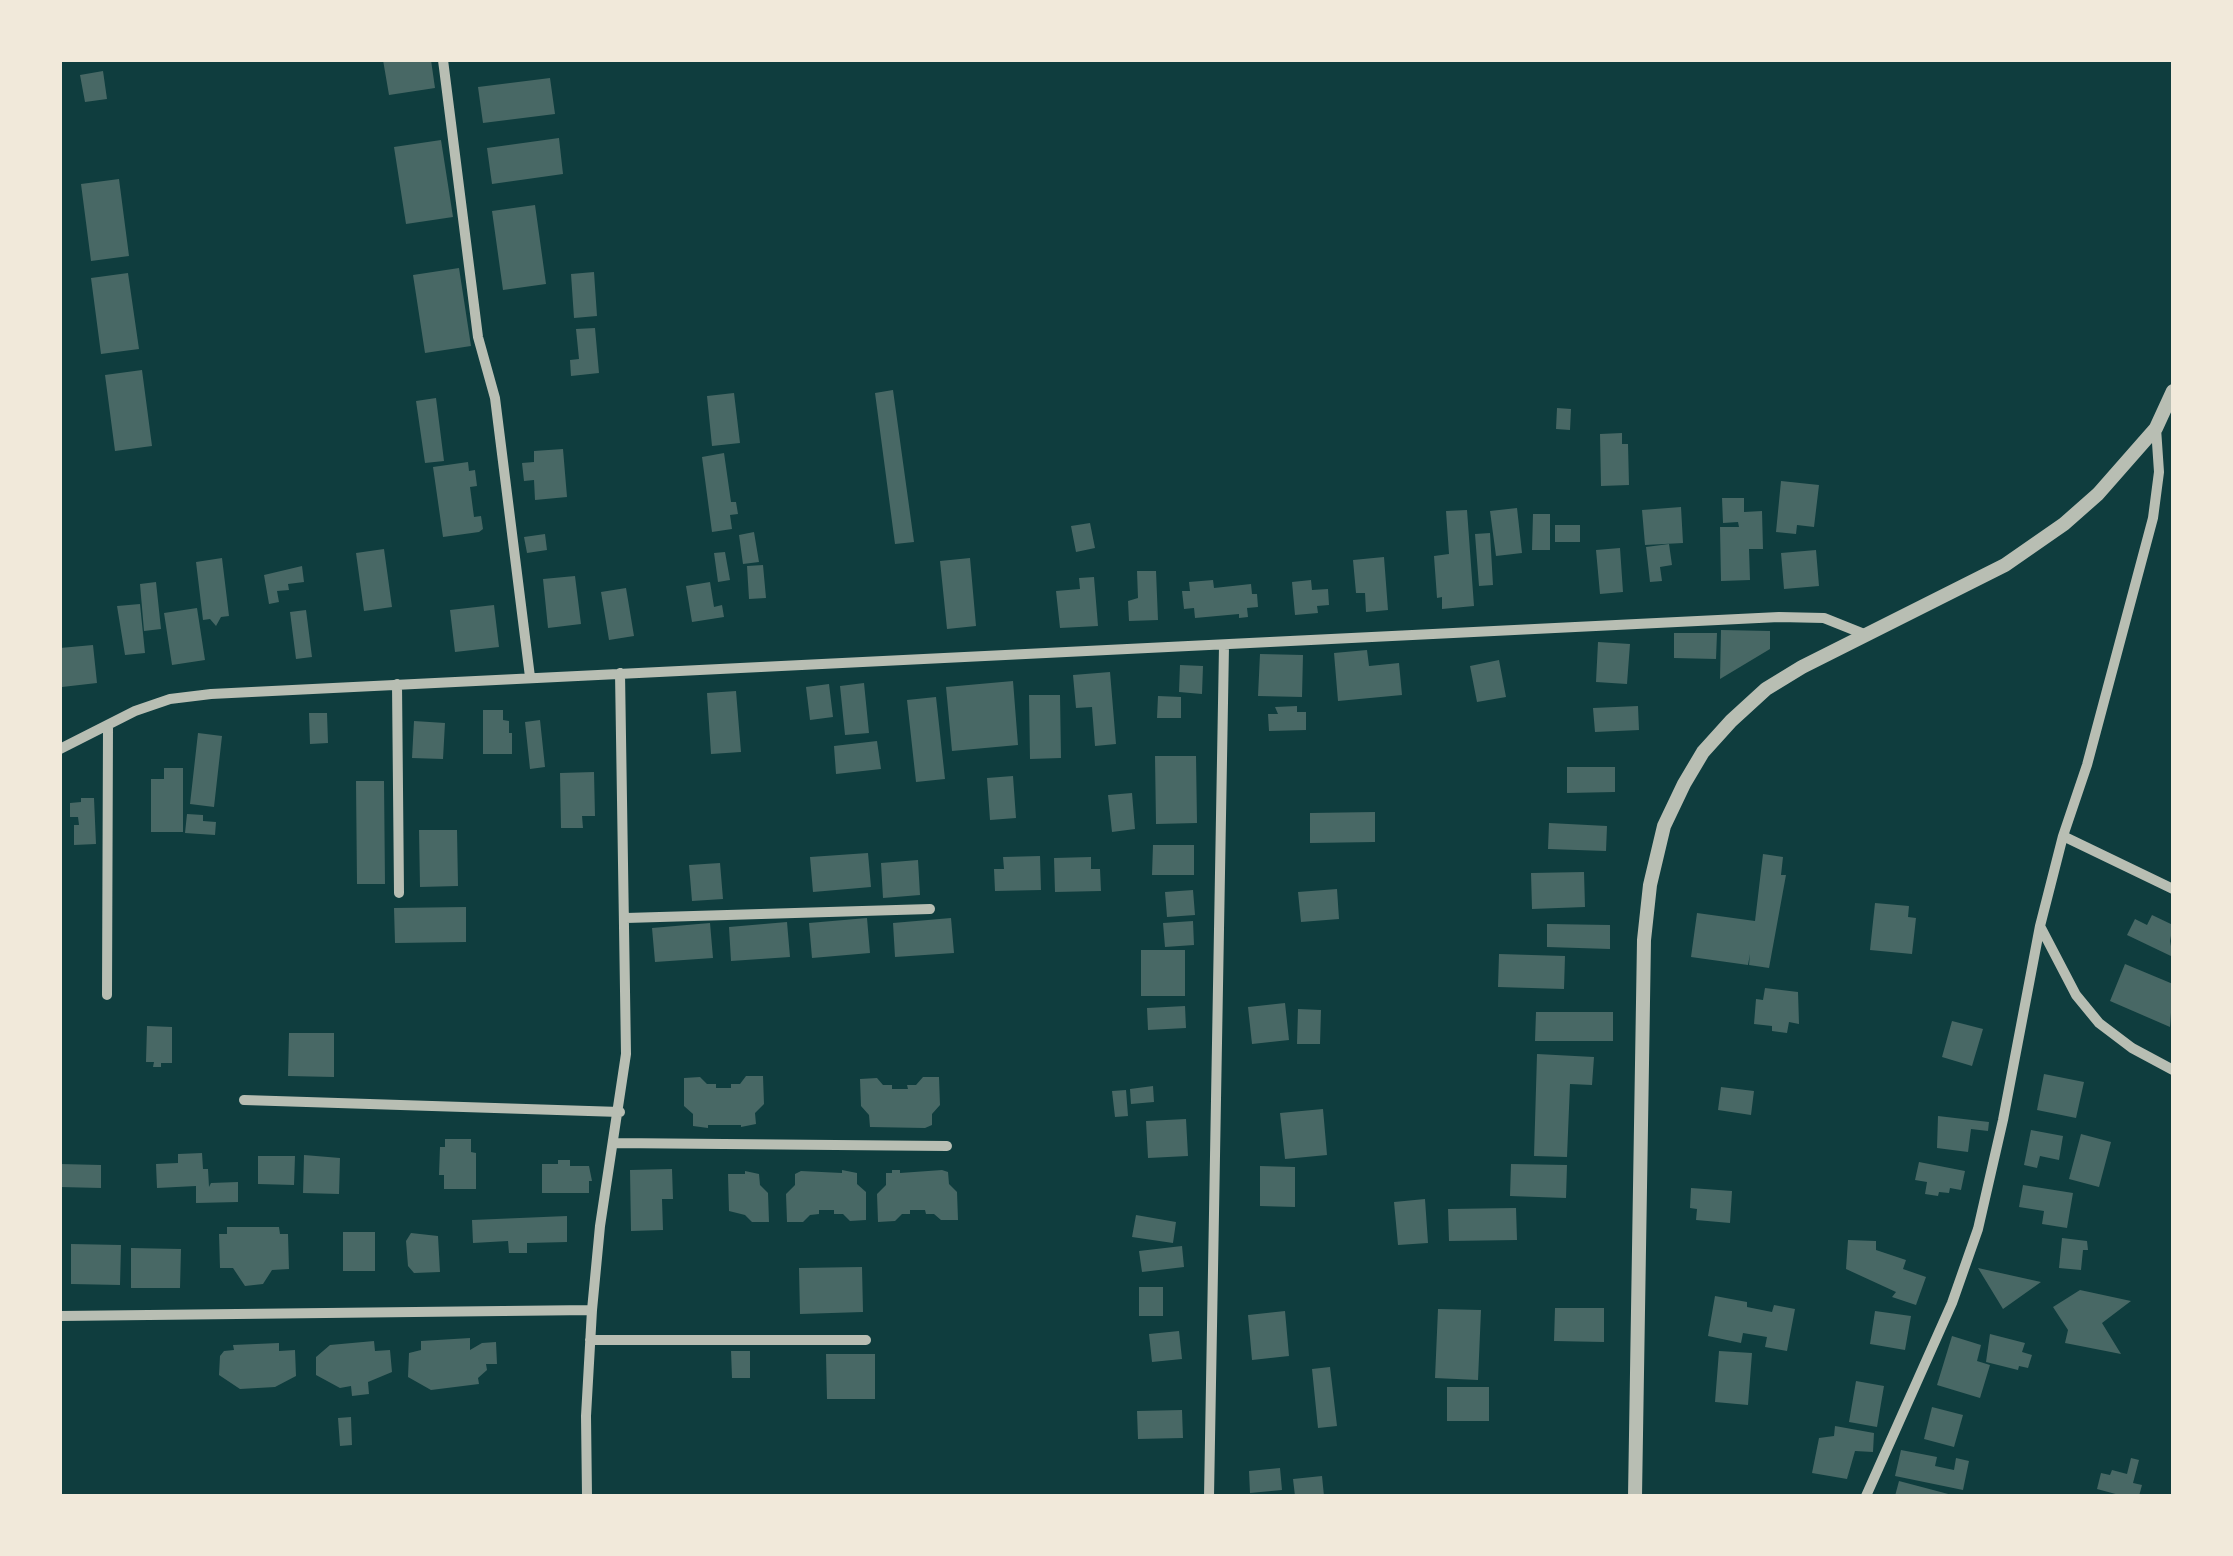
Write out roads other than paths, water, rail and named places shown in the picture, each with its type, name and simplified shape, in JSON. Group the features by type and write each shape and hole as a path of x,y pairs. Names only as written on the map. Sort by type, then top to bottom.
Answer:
{"street":[{"path":"443,60 478,337 496,398 530,677"},
{"path":"1634,1496 1644,940 1650,885 1664,826 1704,752 1730,721 1778,682 1864,634 2006,565 2050,534 2098,494 2169,417 2173,390"},
{"path":"1866,1496 1952,1303 1978,1228 2040,926 2063,836 2088,766 2153,518 2159,472 2156,428"},
{"path":"60,749 135,711 170,700 397,684 1779,617 1824,618 1864,634"},
{"path":"1209,1496 1224,646"},
{"path":"587,1496 592,1310 600,1226 626,1054 620,673"},
{"path":"397,684 399,893"},
{"path":"107,994 108,726"},
{"path":"2063,836 2173,889"},
{"path":"626,918 930,909"},
{"path":"2040,926 2076,995 2099,1023 2132,1048 2173,1070"},
{"path":"244,1100 620,1112"},
{"path":"613,1143 947,1146"},
{"path":"60,1316 592,1310"},
{"path":"590,1340 866,1340"}]}
